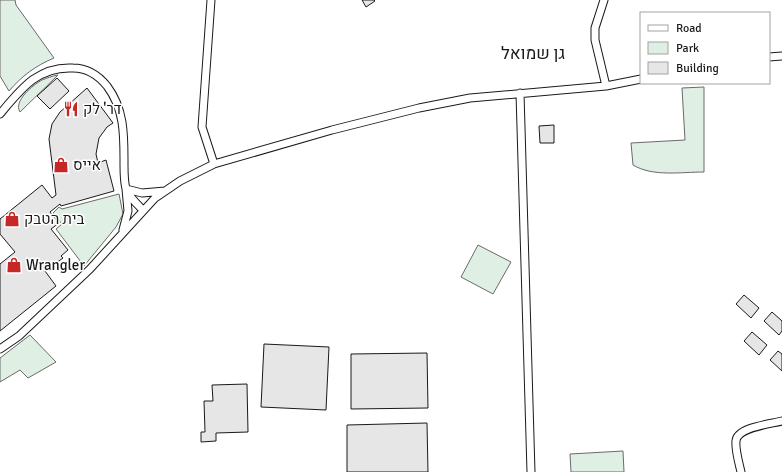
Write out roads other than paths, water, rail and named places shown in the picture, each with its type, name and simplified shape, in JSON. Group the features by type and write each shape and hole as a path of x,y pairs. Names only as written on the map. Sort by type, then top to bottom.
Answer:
{"street":[{"path":"211,0 202,127 214,164"},
{"path":"604,0 594,28 595,40 606,86"},
{"path":"770,57 782,56"},
{"path":"0,114 28,82 46,71 66,67 89,71 97,76 108,88 118,103 120,110 123,130 124,181 128,211 122,234"},
{"path":"0,349 19,336 81,278 144,210 165,191 214,164 332,130 420,108 476,97 606,86 640,79"},
{"path":"520,93 531,472"},
{"path":"126,189 142,193 165,191"},
{"path":"126,189 134,201 144,210"},
{"path":"741,472 736,441 738,435 745,430 782,421"}],"place":[{"name":"דר' לק","path":"71,109"},
{"name":"אייס","path":"61,165"},
{"name":"בית הטבק","path":"12,219"},
{"name":"Wrangler","path":"14,265"}],"district":[{"name":"גן שמואל","path":"533,53"}]}
